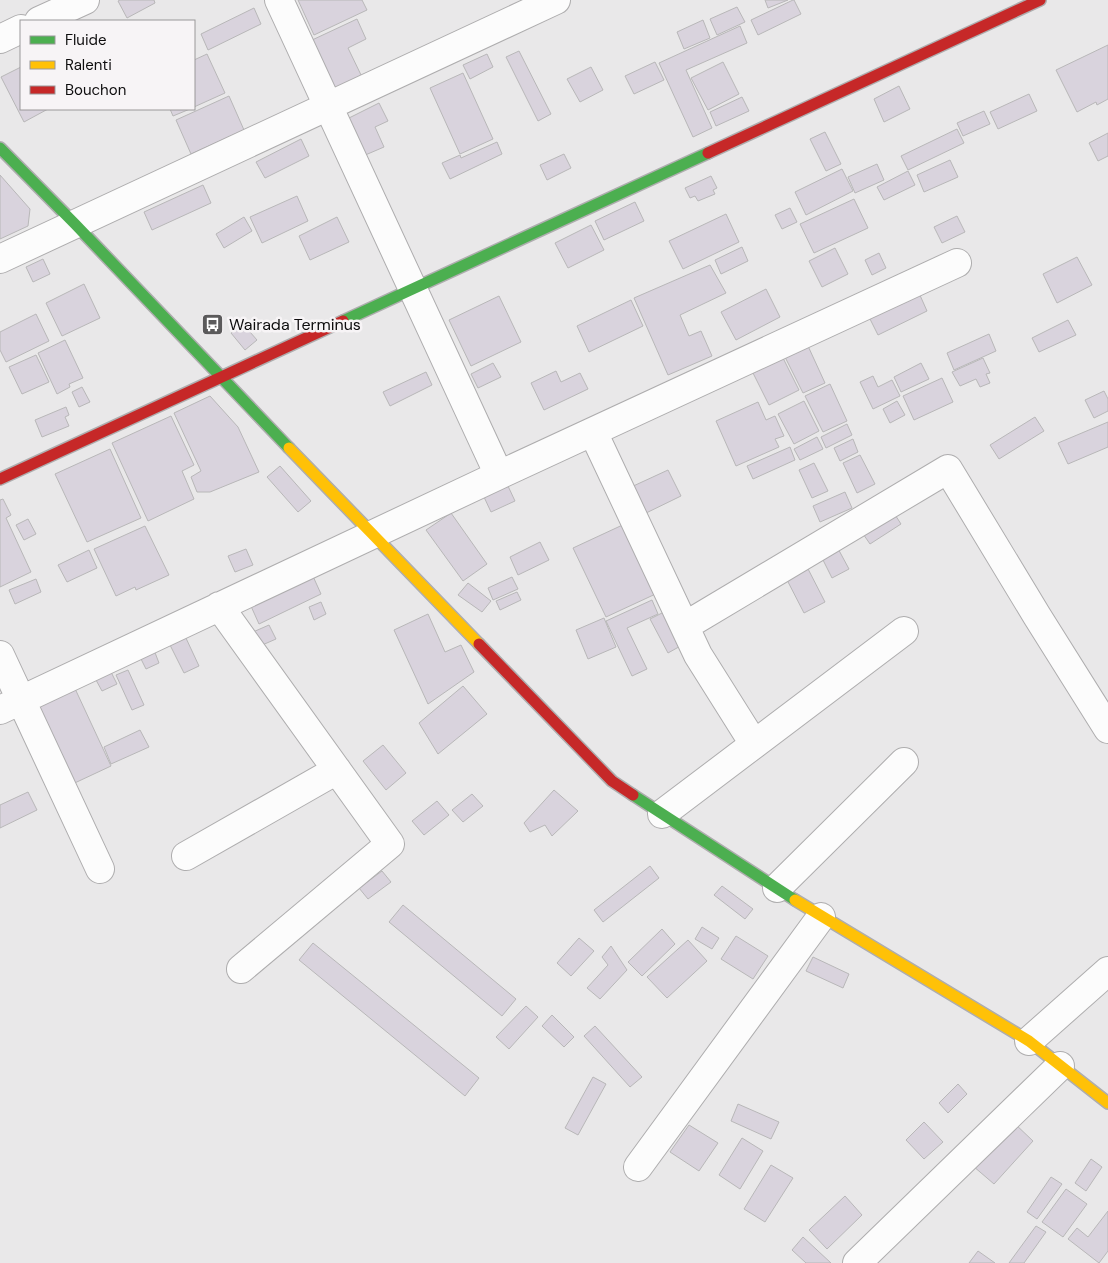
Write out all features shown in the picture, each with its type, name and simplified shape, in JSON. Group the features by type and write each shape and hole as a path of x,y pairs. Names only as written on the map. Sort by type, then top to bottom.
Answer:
{"street":[{"path":"41,20 85,0"},
{"path":"279,0 499,475"},
{"path":"0,259 556,0"},
{"path":"0,478 1040,0"},
{"path":"0,39 20,29"},
{"path":"0,148 612,781 821,917 1029,1041 1108,1103"},
{"path":"11,705 499,475 957,263"},
{"path":"593,432 698,655 754,744"},
{"path":"685,626 948,469 1108,729"},
{"path":"219,606 390,844 241,969"},
{"path":"662,814 904,631"},
{"path":"0,655 11,705 100,869"},
{"path":"777,888 904,762"},
{"path":"186,856 337,770"},
{"path":"638,1167 821,917"},
{"path":"1029,1041 1108,971"},
{"path":"857,1263 1060,1066"}],"building":[{"path":"154,0 155,3 127,18 118,1"},
{"path":"298,0 362,0 367,10 314,35"},
{"path":"765,0 788,0 768,8"},
{"path":"793,0 801,14 758,35 751,20"},
{"path":"737,7 745,22 717,35 710,19"},
{"path":"254,8 261,24 208,50 201,34"},
{"path":"357,19 366,39 348,48 362,77 333,91 310,41"},
{"path":"703,20 710,38 684,49 677,32"},
{"path":"740,26 747,43 686,70 712,128 693,137 659,63"},
{"path":"1108,45 1108,99 1097,105 1096,102 1077,112 1056,70"},
{"path":"519,51 551,114 538,121 506,57"},
{"path":"207,54 225,93 195,107 195,60"},
{"path":"487,54 493,67 470,79 463,65"},
{"path":"655,62 664,80 634,94 625,76"},
{"path":"723,62 739,94 708,110 691,78"},
{"path":"591,67 603,90 580,102 567,79"},
{"path":"20,68 20,110 46,110 24,122 1,77"},
{"path":"463,73 493,139 460,154 430,88"},
{"path":"899,86 910,109 884,122 874,99"},
{"path":"1029,94 1037,111 998,129 990,112"},
{"path":"229,96 244,130 191,154 176,120"},
{"path":"742,97 749,111 716,126 710,112"},
{"path":"379,103 388,121 375,127 384,147 363,156 345,120"},
{"path":"170,110 188,110 173,116"},
{"path":"984,111 990,124 963,136 957,123"},
{"path":"957,129 964,143 908,170 901,156"},
{"path":"825,132 841,164 826,171 810,139"},
{"path":"1108,133 1108,156 1098,161 1089,143"},
{"path":"301,139 309,156 265,178 256,162"},
{"path":"497,142 502,154 450,179 442,163 460,155 461,158"},
{"path":"564,154 571,168 547,180 540,165"},
{"path":"950,160 958,177 924,192 917,175"},
{"path":"877,164 884,180 855,193 848,177"},
{"path":"842,169 853,191 806,215 795,192"},
{"path":"908,171 915,185 884,200 877,187"},
{"path":"0,175 30,209 28,226 0,239"},
{"path":"711,176 717,188 713,190 715,194 698,201 695,196 690,198 685,188"},
{"path":"203,185 211,203 152,230 144,212"},
{"path":"297,196 308,221 262,243 250,217"},
{"path":"854,199 868,228 814,253 800,224"},
{"path":"635,202 644,221 604,240 595,221"},
{"path":"790,208 797,222 782,229 775,215"},
{"path":"726,214 739,242 683,269 669,241"},
{"path":"957,216 965,232 942,243 934,227"},
{"path":"244,217 252,231 224,248 216,234"},
{"path":"337,217 349,242 310,260 299,236"},
{"path":"591,225 604,250 568,268 555,243"},
{"path":"742,247 748,261 721,274 715,260"},
{"path":"835,248 848,274 822,287 809,261"},
{"path":"879,253 886,268 872,275 865,260"},
{"path":"1077,257 1092,285 1057,303 1043,274"},
{"path":"43,259 50,274 33,282 26,267"},
{"path":"710,265 726,293 680,315 689,336 701,331 712,356 668,375 634,298"},
{"path":"84,284 100,318 62,336 46,303"},
{"path":"766,289 780,317 736,340 721,312"},
{"path":"919,293 927,311 878,335 869,317"},
{"path":"499,296 521,342 471,366 449,320"},
{"path":"631,300 643,326 589,352 577,326"},
{"path":"36,314 49,341 6,362 0,350 0,332"},
{"path":"1068,320 1076,335 1039,352 1032,338"},
{"path":"243,324 257,340 245,350 231,333"},
{"path":"989,334 996,351 954,370 947,353"},
{"path":"65,340 83,378 69,384 70,387 57,394 38,353"},
{"path":"808,346 825,383 803,393 785,357"},
{"path":"36,355 49,382 22,394 9,367"},
{"path":"783,358 799,390 769,405 753,373"},
{"path":"983,358 990,373 986,374 990,383 980,387 976,379 960,386 952,372"},
{"path":"493,363 501,377 478,388 471,374"},
{"path":"921,363 929,379 901,392 894,377"},
{"path":"556,371 561,382 580,373 588,389 544,410 531,383"},
{"path":"426,372 432,385 390,406 383,392"},
{"path":"873,376 878,387 892,380 900,396 873,409 860,382"},
{"path":"942,378 953,402 914,420 903,396"},
{"path":"830,384 847,421 823,432 805,396"},
{"path":"82,387 90,402 79,407 72,392"},
{"path":"1104,391 1108,399 1108,411 1094,418 1085,400"},
{"path":"210,396 238,427 259,472 210,492 197,492 191,477 201,471 174,413"},
{"path":"804,401 819,431 794,444 778,414"},
{"path":"897,401 905,415 890,423 883,409"},
{"path":"758,402 766,420 775,416 784,436 775,439 779,447 736,466 716,421"},
{"path":"66,407 69,415 65,417 69,426 42,437 35,420"},
{"path":"171,416 194,465 182,471 194,499 148,521 112,443"},
{"path":"1035,417 1044,431 999,459 990,445"},
{"path":"1108,422 1108,447 1068,464 1058,443"},
{"path":"847,424 852,435 826,448 821,437"},
{"path":"817,437 823,449 800,460 794,449"},
{"path":"853,439 858,452 840,461 834,448"},
{"path":"790,447 795,460 753,479 747,466"},
{"path":"110,449 141,518 87,542 55,474"},
{"path":"860,455 875,484 857,493 843,463"},
{"path":"814,463 828,491 812,498 799,470"},
{"path":"280,466 311,501 298,512 267,477"},
{"path":"668,470 681,496 642,515 629,488"},
{"path":"508,486 515,501 491,512 484,497"},
{"path":"845,492 852,508 820,522 813,506"},
{"path":"3,499 11,515 6,518 31,572 0,587 0,500"},
{"path":"890,507 901,524 870,544 859,528"},
{"path":"451,513 487,564 463,581 426,530"},
{"path":"28,519 36,534 24,540 16,525"},
{"path":"629,522 662,591 606,617 573,548"},
{"path":"145,526 169,575 136,590 135,587 116,596 94,549"},
{"path":"540,542 549,560 518,575 510,557"},
{"path":"835,543 849,569 832,578 819,552"},
{"path":"246,549 253,565 235,572 228,556"},
{"path":"89,550 97,568 67,582 58,565"},
{"path":"806,565 825,602 804,613 785,576"},
{"path":"312,574 321,594 259,624 250,604"},
{"path":"512,577 518,589 493,600 488,588"},
{"path":"36,579 41,592 15,604 9,590"},
{"path":"468,583 491,601 482,612 458,595"},
{"path":"517,592 521,600 500,610 496,601"},
{"path":"652,600 658,614 627,628 647,669 632,676 606,621"},
{"path":"321,602 326,614 314,620 309,607"},
{"path":"666,611 684,644 668,653 650,619"},
{"path":"428,614 445,652 461,645 474,672 428,704 394,630"},
{"path":"604,618 616,647 588,659 576,630"},
{"path":"269,625 276,639 260,646 253,632"},
{"path":"185,636 199,666 184,673 169,643"},
{"path":"154,650 159,663 146,669 140,657"},
{"path":"128,670 144,705 132,710 116,675"},
{"path":"111,672 117,684 102,691 96,680"},
{"path":"71,680 111,766 64,788 24,701"},
{"path":"463,686 487,714 438,754 419,723"},
{"path":"140,730 149,747 111,764 104,747"},
{"path":"383,745 406,773 386,790 363,761"},
{"path":"554,790 578,811 552,836 545,825 530,832 524,823"},
{"path":"28,792 37,810 0,828 0,805"},
{"path":"472,794 483,806 463,822 452,810"},
{"path":"437,801 449,815 424,835 412,821"},
{"path":"650,866 659,878 603,922 594,910"},
{"path":"382,871 391,882 368,899 359,888"},
{"path":"722,886 753,909 745,919 714,895"},
{"path":"403,905 516,999 502,1016 389,922"},
{"path":"702,927 719,938 712,949 695,939"},
{"path":"662,929 675,944 642,976 628,962"},
{"path":"736,936 768,956 753,979 721,959"},
{"path":"579,938 594,951 571,976 557,963"},
{"path":"688,940 707,961 667,998 647,977"},
{"path":"313,943 479,1078 465,1096 299,960"},
{"path":"611,946 627,970 600,999 587,988 608,965 602,957"},
{"path":"813,957 849,974 843,988 806,971"},
{"path":"526,1006 538,1017 509,1049 496,1037"},
{"path":"552,1015 574,1037 564,1047 542,1026"},
{"path":"595,1026 642,1077 630,1087 584,1036"},
{"path":"593,1077 606,1084 578,1135 565,1128"},
{"path":"958,1084 967,1094 948,1113 939,1103"},
{"path":"738,1104 779,1122 771,1139 731,1121"},
{"path":"924,1122 943,1142 924,1159 906,1140"},
{"path":"1013,1122 1033,1141 994,1184 973,1166"},
{"path":"689,1125 718,1143 699,1171 670,1152"},
{"path":"742,1138 763,1151 740,1189 719,1175"},
{"path":"1091,1159 1102,1167 1086,1191 1075,1183"},
{"path":"771,1165 793,1178 765,1222 744,1209"},
{"path":"1051,1177 1062,1184 1037,1219 1027,1212"},
{"path":"1066,1189 1087,1204 1063,1237 1042,1222"},
{"path":"845,1196 862,1215 827,1249 809,1230"},
{"path":"1108,1211 1108,1251 1099,1263 1068,1239 1077,1228 1088,1237"},
{"path":"1036,1226 1046,1232 1024,1263 1009,1263"},
{"path":"803,1237 831,1263 806,1263 792,1250"},
{"path":"978,1251 995,1263 969,1263"}],"traffic: fast":[{"path":"0,148 289,448"},
{"path":"343,321 708,153"},
{"path":"633,795 795,900"}],"traffic: slow":[{"path":"289,448 479,644"},
{"path":"795,900 1029,1041 1108,1103"}],"traffic: jam":[{"path":"708,153 1040,0"},
{"path":"0,479 343,321"},
{"path":"479,644 612,781 633,795"}],"place":[{"name":"Wairada Terminus","path":"213,324"}]}
